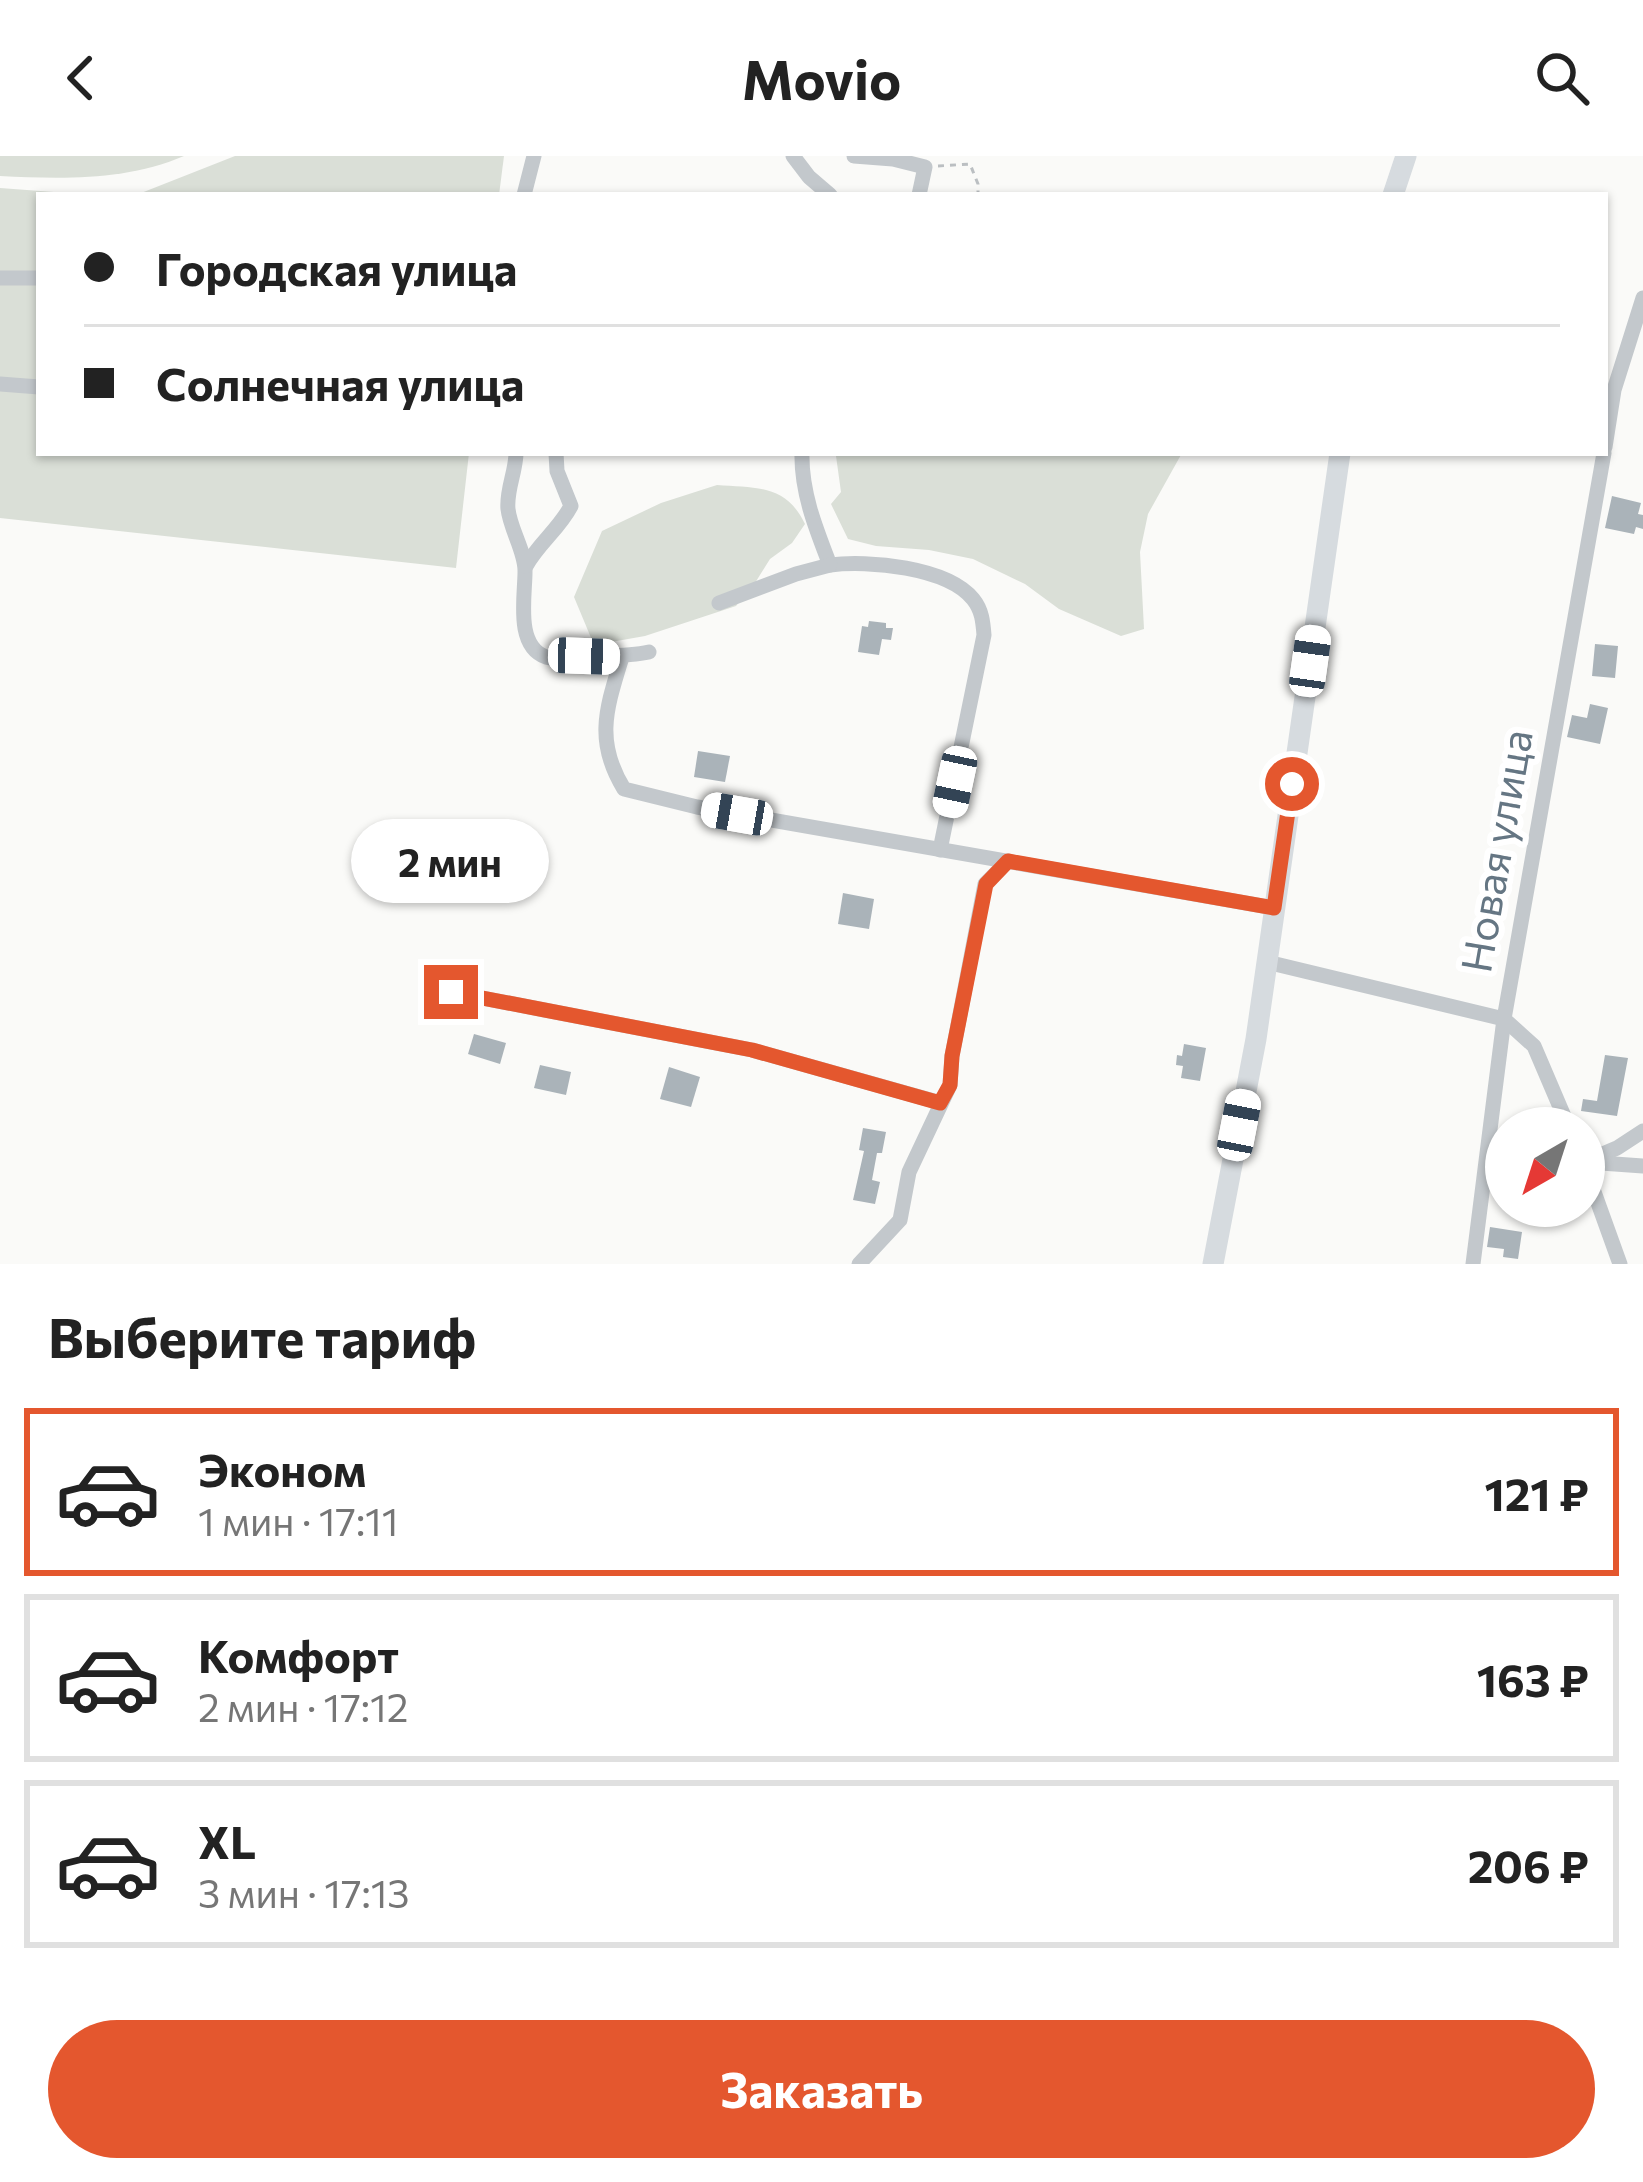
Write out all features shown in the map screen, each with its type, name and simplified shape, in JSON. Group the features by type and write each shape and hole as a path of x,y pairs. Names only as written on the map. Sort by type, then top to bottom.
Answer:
{"main road":[{"path":"1394,192 1406,156"},
{"path":"1213,1264 1267,962 1340,456"}],"street":[{"path":"525,192 534,156"},
{"path":"794,156 826,192"},
{"path":"854,156 925,167 920,192"},
{"path":"0,278 36,278"},
{"name":"Новая улица","path":"1608,430 1614,390 1643,298"},
{"path":"0,384 36,387"},
{"path":"516,456 508,508 526,566 525,626 534,650 563,659 650,652"},
{"path":"526,566 571,506 556,456"},
{"path":"802,456 811,515 830,565"},
{"name":"Новая улица","path":"1473,1264 1504,1019 1604,456"},
{"path":"719,603 796,574 855,562 931,574 973,598 983,617 984,635 940,850"},
{"path":"622,657 608,700 604,739 624,789 697,807 1274,908"},
{"path":"859,1264 900,1220 909,1172 950,1085 986,884 1008,861"},
{"path":"1267,962 1504,1019 1534,1046 1560,1107"},
{"path":"451,992 752,1050 940,1103"},
{"path":"1605,1153 1643,1131"},
{"path":"1605,1164 1643,1166"},
{"path":"1605,1222 1620,1264"}],"path":[{"path":"925,167 970,164 978,192"}],"shaded area":[{"path":"0,156 184,156 116,174 46,178 0,176"},
{"path":"235,156 504,156 499,192 144,192"},
{"path":"0,188 54,192 36,192 36,456 469,456 456,568 0,518"},
{"path":"836,456 1180,456 1148,514 1140,552 1144,629 1121,636 1059,609 1025,584 973,559 848,539 831,504 841,492"},
{"path":"717,485 779,495 805,524 792,543 770,559 736,606 645,636 594,645 574,597 602,531 661,503"}],"building":[{"path":"1612,496 1641,503 1638,514 1643,515 1643,529 1636,527 1634,534 1605,528"},
{"path":"869,621 893,628 891,640 882,639 879,655 858,652 862,626 868,627"},
{"path":"1595,644 1618,646 1615,678 1592,676"},
{"path":"1590,704 1608,708 1600,744 1567,737 1572,715 1587,718"},
{"path":"698,751 730,756 725,782 694,777"},
{"path":"843,893 874,899 869,929 838,924"},
{"path":"474,1034 506,1043 500,1064 468,1054"},
{"path":"1184,1044 1206,1048 1200,1081 1181,1078 1183,1066 1176,1065"},
{"path":"1605,1055 1628,1058 1617,1116 1605,1114 1605,1107 1582,1107 1583,1099 1597,1101"},
{"path":"540,1065 571,1072 566,1095 534,1088"},
{"path":"669,1067 700,1077 691,1107 660,1099"},
{"path":"863,1128 886,1132 872,1180 880,1182 875,1204 853,1200 864,1151 859,1150"},
{"path":"1490,1227 1522,1232 1518,1259 1503,1257 1504,1249 1487,1247"}],"route":[{"path":"451,992 752,1050 940,1103 950,1085 986,884 1008,861 1274,908 1292,784"}]}
